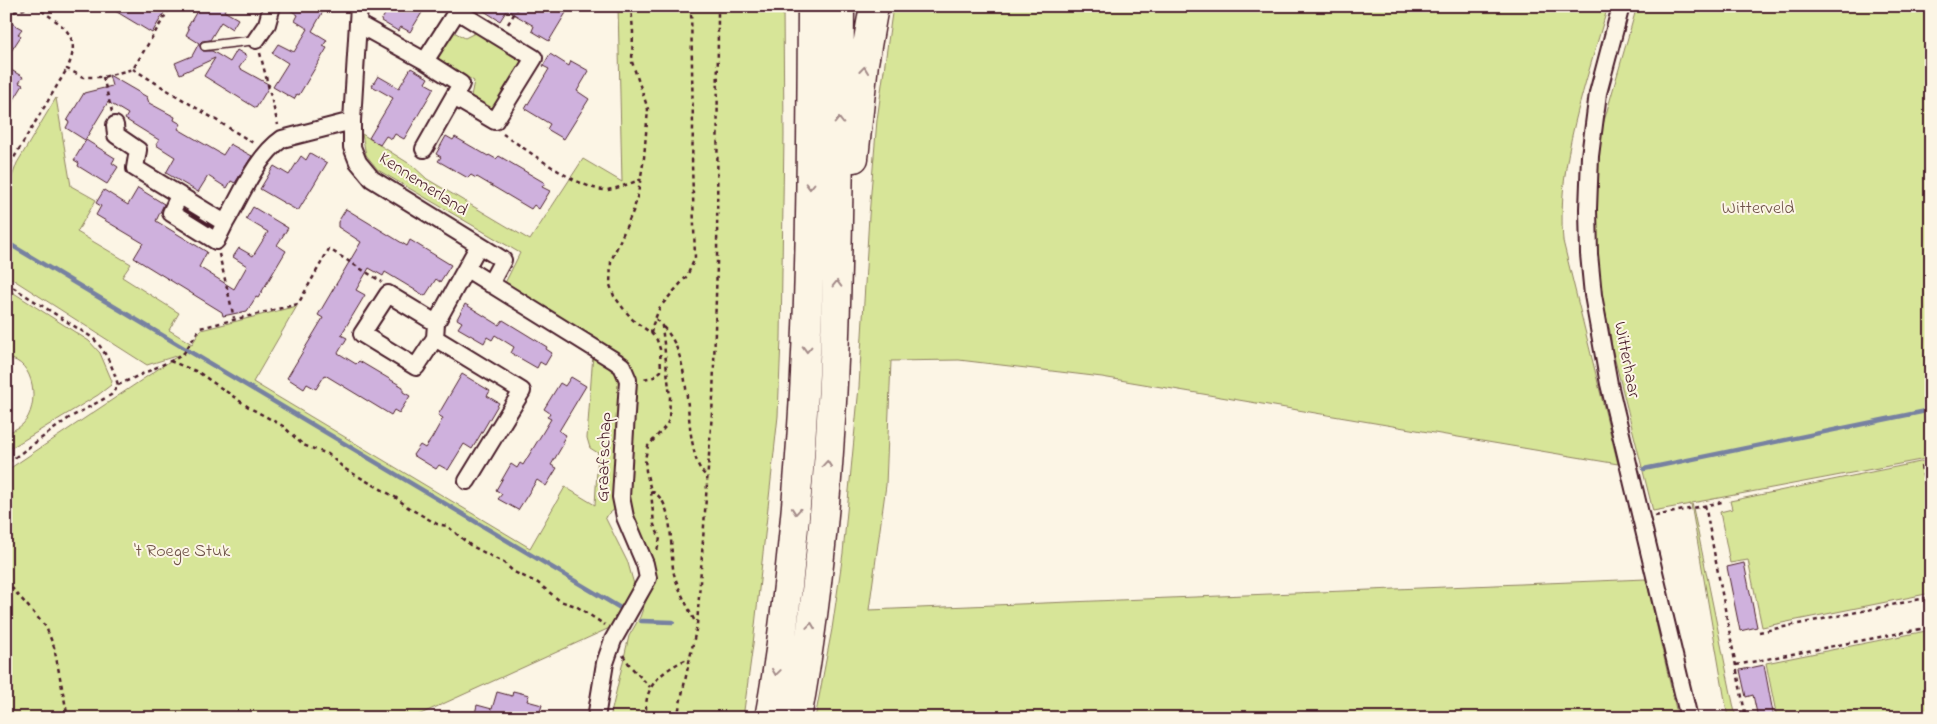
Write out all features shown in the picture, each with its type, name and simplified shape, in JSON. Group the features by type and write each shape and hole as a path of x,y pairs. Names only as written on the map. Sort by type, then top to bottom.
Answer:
{"highway":[{"path":"803,6 811,138"},
{"path":"769,718 789,582 802,447 809,274 812,6"},
{"path":"796,718 819,564 830,433 836,328 840,6"},
{"path":"838,222 855,153 864,63 874,6"}],"street":[{"path":"256,40 267,24 272,6"},
{"name":"Kennemerland","path":"359,6 352,121 352,147 358,162 372,178 503,260 490,284"},
{"name":"Witterhaar","path":"1621,6 1607,53 1597,102 1590,156 1588,254 1609,384 1689,718"},
{"path":"358,24 425,61 461,84 454,97 495,121 534,58 457,11 425,61"},
{"name":"Kennemerland","path":"424,149 454,97"},
{"path":"179,196 171,213 216,241 267,151 282,139 352,121"},
{"path":"115,125 116,135 138,150 135,168 225,223"},
{"path":"467,481 522,391 436,330 388,294 362,334 416,367 436,330 479,245"},
{"path":"467,269 615,361 622,366 628,380"},
{"name":"Graafschap","path":"596,718 605,663 613,640 648,578 645,564 625,517 621,497 628,380"}],"lane":[{"path":"205,46 256,40"}],"path":[{"path":"6,14 35,6 66,29 71,37 74,56 6,171"},
{"path":"67,69 83,77 104,77 133,69 172,6"},
{"path":"500,37 519,6"},
{"path":"628,380 654,377 661,371 660,349 657,340 628,314 614,296 610,285 611,261 634,209 644,158 648,109 632,62 633,32 631,6"},
{"path":"651,333 657,313 664,301 687,276 695,258 692,164 691,6"},
{"path":"677,718 697,625 712,398 718,263 718,6"},
{"path":"256,40 282,139"},
{"path":"133,69 267,151"},
{"path":"104,77 115,125"},
{"path":"495,121 496,129 562,172 590,187 607,190 640,180"},
{"path":"216,241 234,318"},
{"path":"6,464 69,418 111,394 118,385 184,353 200,328 234,318 298,304 329,249 384,283 388,294"},
{"path":"6,282 93,338 103,349 115,372 118,385"},
{"path":"656,319 668,332 678,352 684,377 695,460 700,470 706,476"},
{"path":"656,555 660,538 654,525 651,506 652,491 645,466 648,446 669,420 670,396 662,326"},
{"path":"170,361 198,372 250,408 282,426 303,445 328,454 345,469 395,497 436,524 447,526 470,545 504,563 514,572 538,583 560,601 587,612 606,627 631,667 650,687"},
{"path":"1921,466 1931,513"},
{"path":"652,491 659,495 664,502 669,521 674,572 681,592 697,625"},
{"path":"1641,519 1722,502"},
{"path":"1705,505 1746,718"},
{"path":"6,581 46,626 54,647 68,718"},
{"path":"1759,632 1931,597"},
{"path":"1736,665 1931,627"},
{"path":"647,718 646,701 650,687 667,669 689,657"}],"green space":[{"path":"618,6 783,6 784,135 778,416 743,718 610,718 629,636 640,617 652,584 627,507 632,383 503,287 520,253 378,170 366,155 362,134 413,166 427,179 530,240 583,159 622,182"},
{"path":"893,6 1608,6 1575,122 1564,182 1562,212 1563,241 1618,464 1102,377 959,360 891,361 886,485 869,610 1646,579 1678,718 815,718 832,629 843,553 859,387 869,216 877,120"},
{"name":"Witterveld","path":"1637,6 1931,6 1931,458 1692,503 1736,718 1728,718 1691,504 1653,511 1588,243 1588,177"},
{"path":"452,31 465,38 477,32 516,54 521,60 518,73 496,106 488,109 477,104 471,96 474,81 434,58"},
{"name":"'t Roege Stuk","path":"56,98 71,186 96,200 77,232 131,264 122,277 179,313 169,330 192,344 201,330 297,306 253,382 530,548 565,487 595,505 598,453 590,448 587,438 593,353 610,367 620,385 614,478 615,509 605,517 628,563 635,588 614,626 412,718 6,718 6,471 179,355 147,365 6,275 6,193 17,163"},
{"path":"6,288 89,341 100,353 112,381 111,385 98,395 6,451 6,434 23,424 32,406 33,396 29,375 24,367 16,361 6,358"},
{"path":"1925,461 1931,491 1931,593 1762,627 1748,560 1730,563 1720,512 1732,509 1730,501"},
{"path":"1931,630 1931,718 1777,718 1766,663"}],"building":[{"path":"107,6 168,6 152,33"},
{"path":"200,6 227,6 224,11 238,19 232,29 221,22 210,40 202,41 200,47 203,51 212,51 230,62 237,50 247,56 239,68 270,85 256,108 204,76 215,58 180,74 175,63 192,56 199,43 186,35 189,29 187,28"},
{"path":"284,6 326,6 312,31 327,40 323,46 327,48 299,95 297,94 294,99 273,87 288,63 272,53 278,44 294,52 308,29 295,21 298,15"},
{"path":"390,6 426,6 410,32 401,27 398,31 381,21"},
{"path":"476,6 570,6 549,41 532,31 534,26 507,10 500,21"},
{"path":"6,20 22,29 18,34 21,36 6,59"},
{"path":"550,54 569,66 571,61 589,71 577,91 589,99 564,139 547,129 550,124 525,109 549,69 543,66"},
{"path":"6,67 23,77 19,83 23,85 6,113"},
{"path":"411,68 428,78 425,83 434,88 404,139 395,134 392,139 386,136 380,145 369,138 393,98 372,86 378,76 399,88"},
{"path":"109,75 147,97 149,103 175,117 174,120 181,124 178,129 223,155 230,144 252,156 235,183 231,181 227,188 208,176 198,192 166,173 175,157 156,145 159,140 125,119 128,114 108,102 85,140 66,128 69,122 67,121 84,93 112,86"},
{"path":"446,136 453,140 455,137 488,156 496,159 499,156 545,183 542,187 550,191 539,209 534,205 531,209 477,177 471,175 468,178 438,161 441,157 436,154"},
{"path":"86,140 115,158 112,163 118,167 107,184 78,166 79,163 74,160"},
{"path":"310,153 327,163 298,211 260,189 274,166 289,175 301,156 306,160"},
{"path":"138,188 164,204 156,221 207,252 199,267 234,289 247,266 233,257 239,248 253,256 268,232 246,219 253,207 288,228 277,245 286,251 258,298 256,297 247,311 223,316 222,312 134,258 143,243 96,215 101,206 96,203 104,190 128,205"},
{"path":"346,209 407,246 410,240 451,265 440,282 436,279 425,296 385,272 383,276 369,268 356,290 365,295 341,335 347,338 338,353 356,364 359,361 403,387 403,392 410,396 399,413 394,410 391,415 325,375 316,389 307,384 304,389 287,378 323,318 318,315 361,242 338,227 338,222"},
{"path":"465,304 499,325 503,320 547,347 546,349 552,353 545,365 540,362 537,368 511,353 514,347 495,335 492,340 487,337 484,343 458,328 462,322 457,319"},
{"path":"462,374 490,391 487,396 499,403 472,449 464,444 448,470 439,465 436,469 413,455 420,445 425,448 432,438 443,418 438,415"},
{"path":"571,377 586,386 559,431 566,435 562,442 564,443 551,465 557,468 546,486 537,480 518,510 498,499 502,494 496,490 511,464 517,468 520,463 523,465 551,419 547,417 550,413 544,409 560,383 565,386"},
{"path":"1744,563 1757,627 1740,631 1727,567"},
{"path":"1764,665 1774,718 1758,718 1753,695 1746,697 1740,670"},
{"path":"513,691 529,695 527,701 542,705 538,718 474,718 477,705 492,709 497,692 512,696"}],"waterway":[{"path":"6,242 622,609"},
{"path":"1644,469 1931,410"},
{"path":"641,621 673,622"}]}
